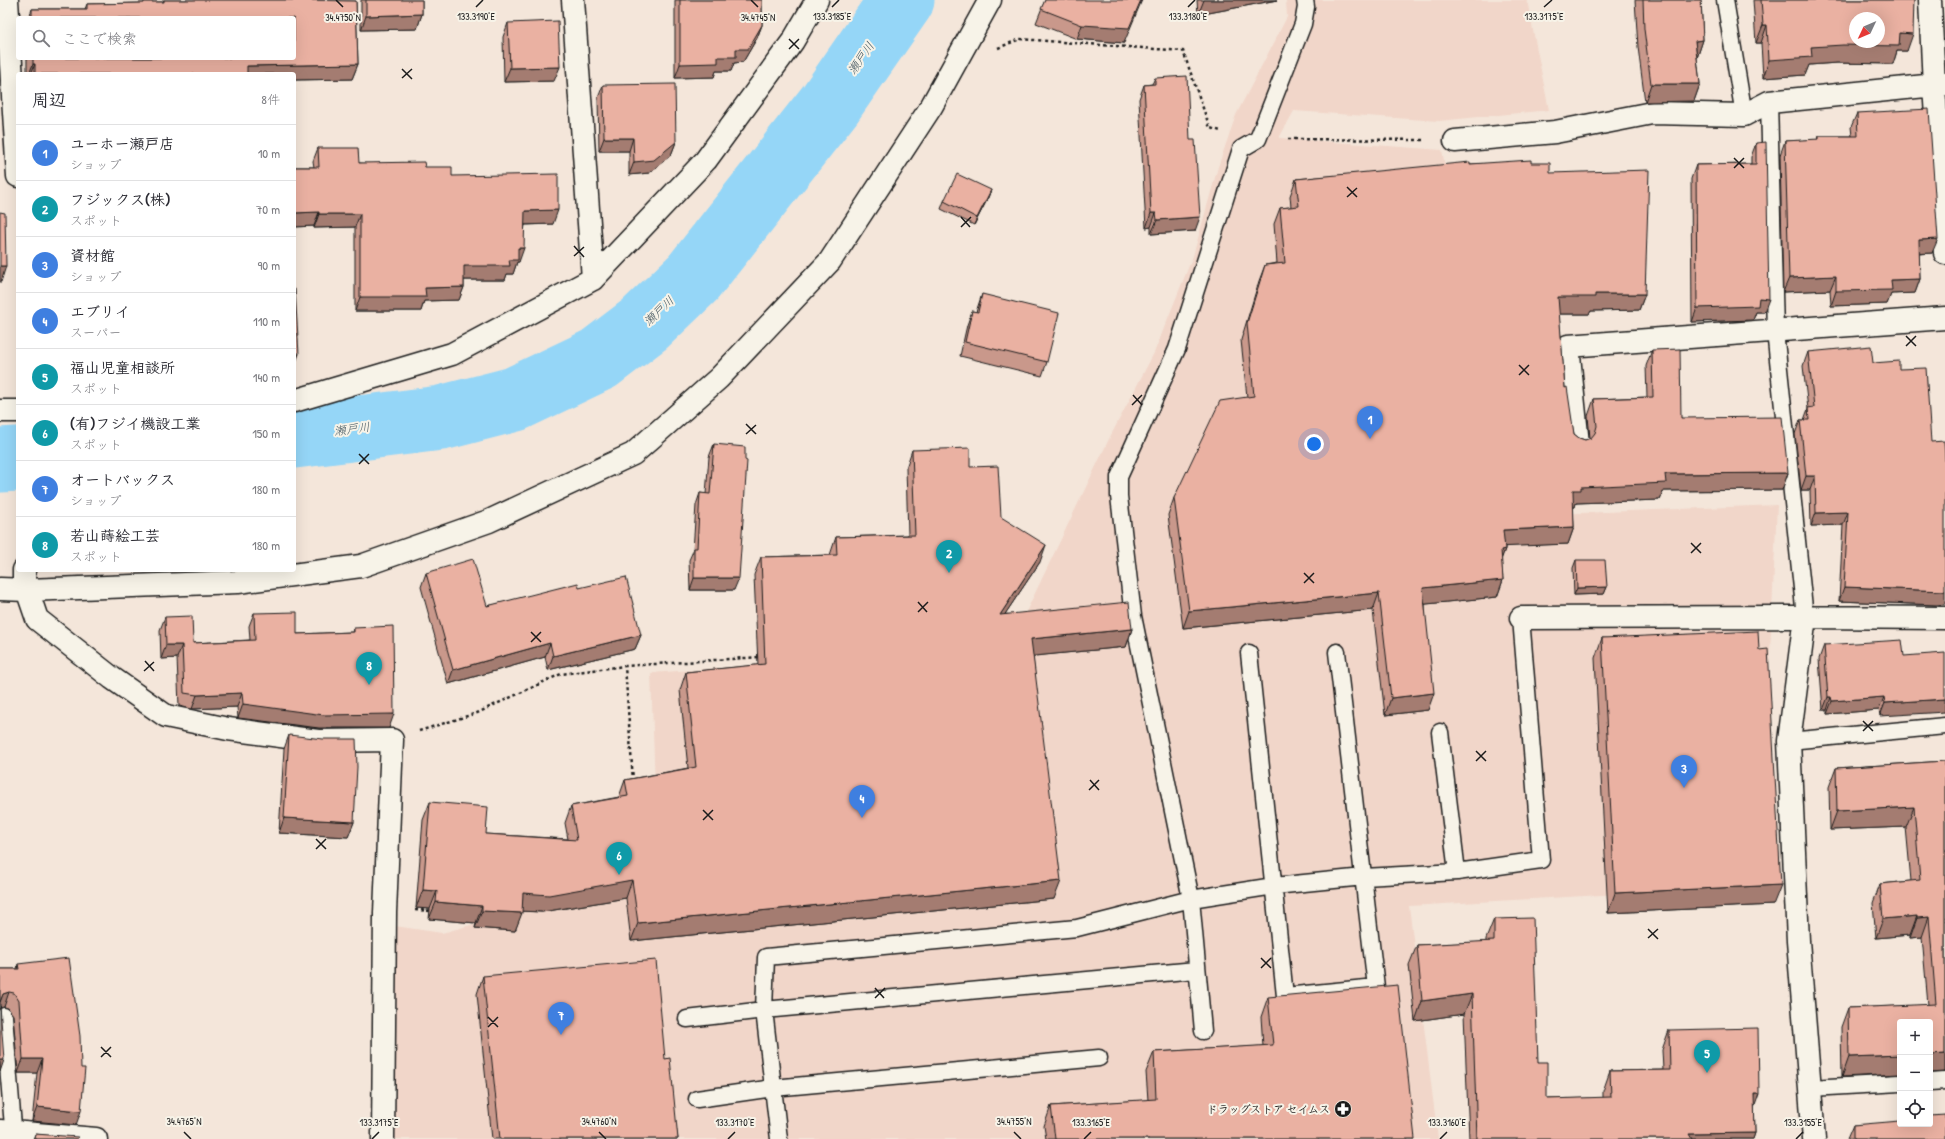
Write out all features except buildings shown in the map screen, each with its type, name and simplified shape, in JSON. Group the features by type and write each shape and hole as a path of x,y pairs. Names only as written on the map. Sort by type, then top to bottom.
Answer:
{"street":[{"path":"8,0 16,138"},
{"path":"573,0 593,279"},
{"path":"296,400 452,354 593,279 706,160 793,41 817,0"},
{"path":"0,589 25,580 238,582 361,566 489,521 633,454 719,378 830,261 931,107 990,0"},
{"path":"1930,0 1939,85 1945,253"},
{"path":"1455,141 1554,132 1652,113 1744,115 1770,102 1939,85"},
{"path":"1578,444 1568,346 1945,318"},
{"path":"0,411 16,411"},
{"path":"25,580 37,619 112,678 166,716 228,729 318,741 392,740 385,907 383,1139"},
{"path":"1805,617 1789,741 1798,941 1814,1139"},
{"path":"1521,618 1945,618"},
{"path":"9,1134 96,1139"}],"lane":[{"path":"1203,1031 1196,970 1191,899 1132,616 1119,496 1119,476 1177,349 1241,149 1258,138 1303,24 1306,7 1305,0"},
{"path":"1725,0 1744,115"},
{"path":"1770,102 1775,331 1805,617"},
{"path":"779,1139 764,1010 766,957 1077,928 1191,899 1274,886 1364,877 1457,872 1541,860 1521,618"},
{"path":"1249,654 1285,996 1376,987 1337,652"},
{"path":"1789,741 1945,726"},
{"path":"1440,732 1457,872"},
{"path":"687,1019 764,1010 1196,970"},
{"path":"4,1016 9,1134"},
{"path":"697,1099 773,1088 1099,1058"},
{"path":"1933,1082 1945,1081"},
{"path":"1810,1088 1897,1083"}],"path":[{"path":"991,51 1020,39 1183,51 1210,128 1258,138 1455,141"},
{"path":"392,740 477,713 561,674 625,666 761,657"},
{"path":"625,666 633,784"},
{"path":"385,907 438,912"}],"shaded area":[{"path":"1286,0 1527,0 1549,110 1439,121 1294,111 1279,138 1442,150 1509,516 1777,505 1759,886 1409,906 1438,1139 392,1139 388,925 442,933 658,874 651,673 1001,647 1014,637 1110,437 1154,353 1193,256 1218,167 1236,115 1287,17"}],"waterway":[{"name":"瀬戸川","path":"296,436 441,418 515,399 599,359 645,324 693,278 830,104 902,0"},
{"name":"瀬戸川","path":"0,460 16,459"}],"place":[{"name":"ユーホー瀬戸店","path":"1370,439"},
{"name":"フジックス(株)","path":"949,573"},
{"name":"若山蒔絵工芸","path":"369,685"},
{"name":"資材館","path":"1684,788"},
{"name":"エブリイ","path":"862,818"},
{"name":"(有)フジイ機設工業","path":"619,875"},
{"name":"オートバックス","path":"561,1035"},
{"name":"福山児童相談所","path":"1707,1073"},
{"name":"ドラッグストア セイムス","path":"1343,1109"}]}
